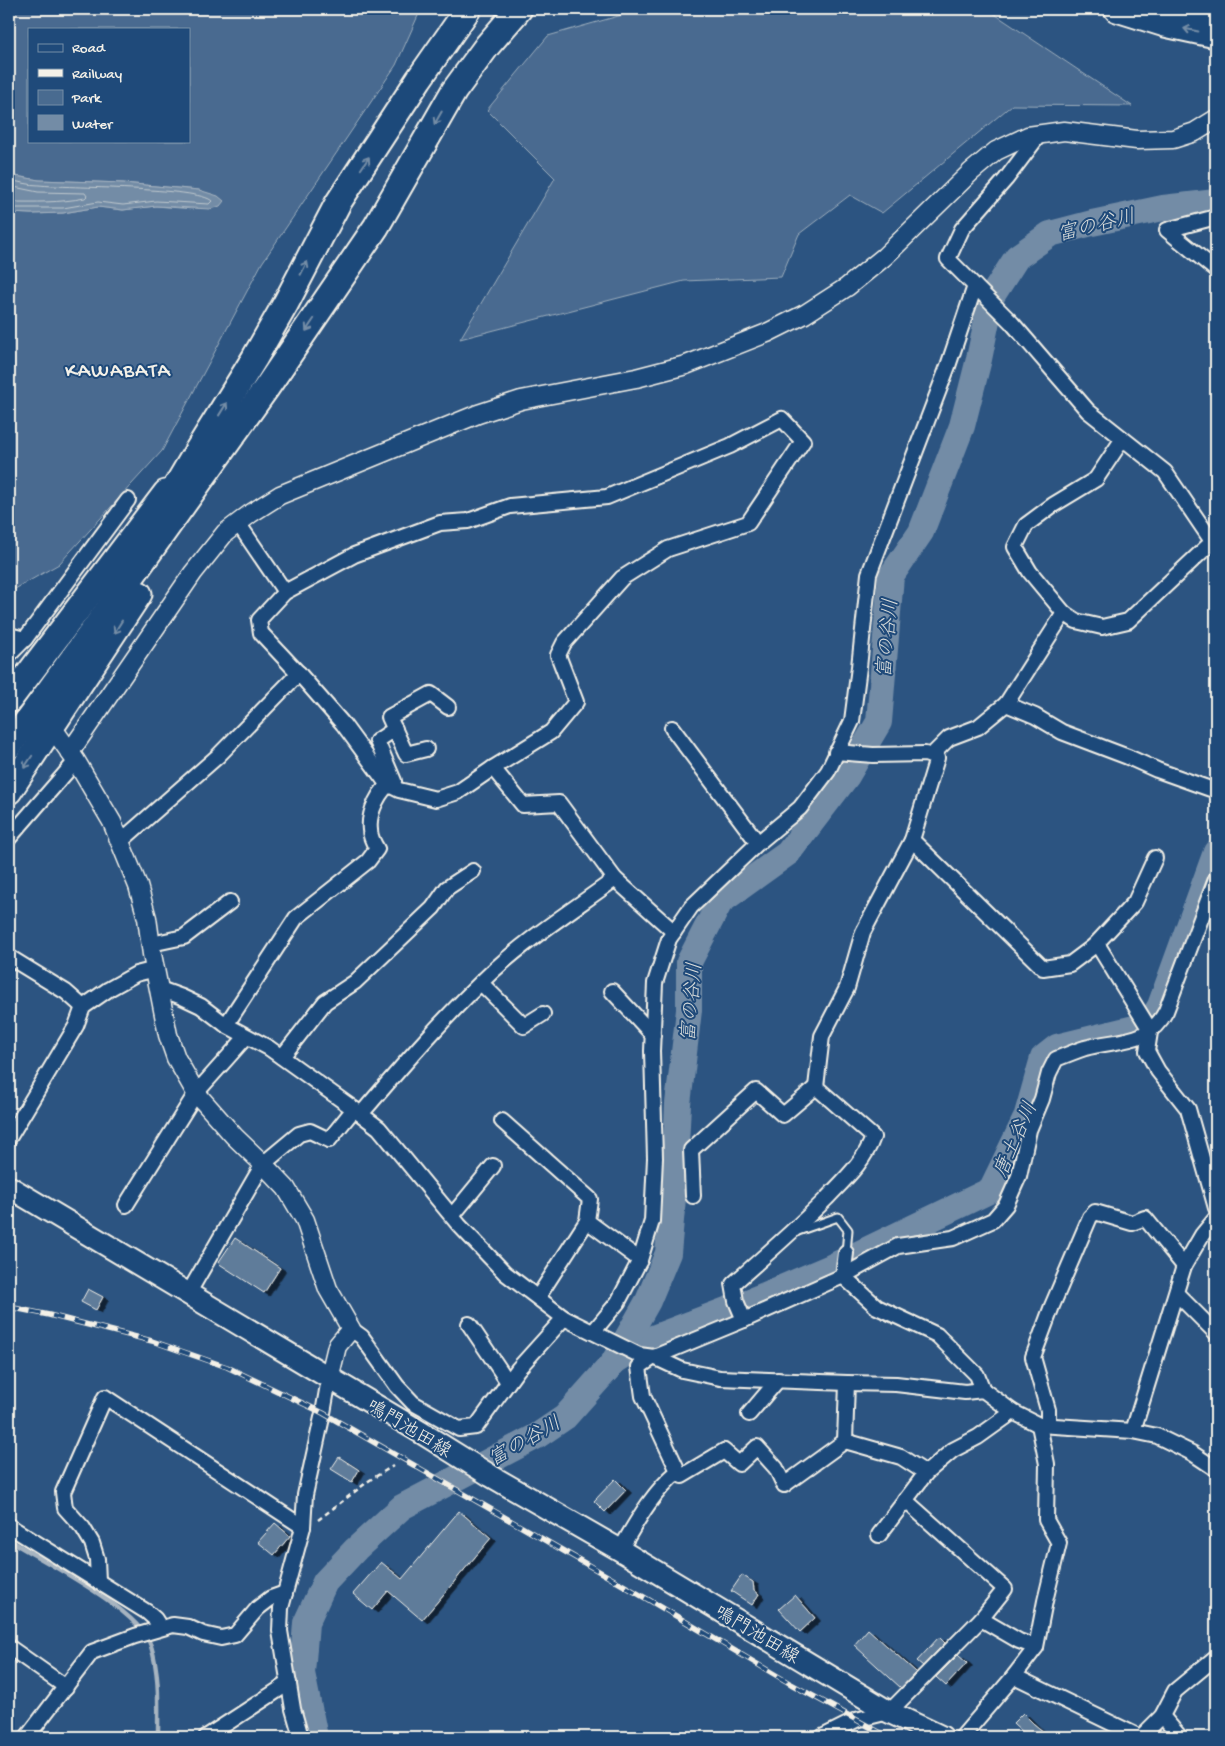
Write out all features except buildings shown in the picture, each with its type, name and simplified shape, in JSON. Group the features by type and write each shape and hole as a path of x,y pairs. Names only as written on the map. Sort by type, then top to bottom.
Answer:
{"highway":[{"path":"419,79 446,9"},
{"path":"9,726 161,514 197,450 264,343 338,203 419,79 468,9"},
{"path":"9,746 224,450 376,227 454,91 476,39 495,9"},
{"path":"454,91 519,9"},
{"path":"1117,9 1165,24 1216,35"},
{"path":"1191,9 1216,16"},
{"path":"9,700 197,450"},
{"path":"9,791 154,571 224,450"}],"main road":[{"name":"鳴門池田線","path":"9,1187 889,1712 942,1737"}],"street":[{"path":"9,838 73,756 193,573 225,534 250,514 280,495 478,414 520,400 636,378 686,365 767,333 805,314 848,287 884,257 971,172 996,152 1028,136 1064,132 1137,140 1173,139 1195,132 1216,119"},
{"path":"1038,135 1006,179 962,229 948,260 1012,323 1088,411 1122,440 1165,472 1214,545 1128,621 1102,627 1076,621 1064,613 1030,572 1015,547 1026,525 1053,505 1096,479 1122,440"},
{"path":"1216,217 1167,230 1216,270"},
{"path":"597,1333 618,1302 640,1260 652,1221 656,1158 653,1035 655,984 669,939 691,907 758,843 800,808 828,771 852,721 869,574 976,286"},
{"path":"782,419 803,441 748,523 668,549 622,578 564,642 558,655 576,702 551,732 458,792 436,799 399,790 387,784 343,724 299,673 260,633 259,620 285,592 354,555 440,523 468,521 510,506 607,497 730,446 782,419"},
{"path":"9,655 25,639 128,500"},
{"path":"238,523 285,592"},
{"path":"931,756 949,738 978,727 1006,704 1064,613"},
{"path":"9,635 25,639"},
{"path":"120,842 218,756 299,673"},
{"path":"426,749 406,754 390,718 431,694 448,707"},
{"path":"1006,704 1035,716 1062,732 1216,791"},
{"path":"672,728 758,843"},
{"path":"226,1026 296,918 368,862 377,849 370,831 372,810 387,784 394,781 377,741 395,729"},
{"path":"57,734 73,756 112,822 138,886 147,918 168,1035 176,1058 196,1093 234,1136 286,1188 305,1220 328,1289 351,1328 362,1337 398,1386 413,1402 459,1429 476,1427 518,1369 564,1318"},
{"path":"693,1196 691,1150 756,1091 783,1116 816,1088 822,1036 847,988 863,932 912,840 937,758 925,754 873,755 837,752"},
{"path":"493,768 523,805 559,803 615,879 674,932"},
{"path":"912,840 1043,968 1070,964 1094,946 1135,902 1155,858"},
{"path":"282,1057 325,1002 355,982 433,908 447,888 474,871"},
{"path":"845,1441 784,1486 776,1468 757,1447 739,1464 724,1450 682,1476 643,1396 639,1367 654,1357 744,1318 898,1246 953,1238 993,1220 1006,1206 1019,1176 1029,1130 1042,1100 1049,1073 1056,1059 1086,1048 1123,1041 1146,1024 1160,1023 1216,878"},
{"path":"188,1294 263,1164 299,1134 310,1131 329,1140 493,971 542,932 615,879"},
{"path":"151,944 184,937 230,902"},
{"path":"1094,946 1099,947 1146,1024 1147,1051 1158,1071 1188,1108 1216,1208"},
{"path":"9,957 66,992 83,1007"},
{"path":"9,1138 76,1026 83,1007 108,989 136,974 156,969"},
{"path":"481,983 524,1026 543,1014"},
{"path":"160,989 182,996 201,1006 226,1026 269,1048 358,1111 379,1128 452,1216 506,1273 564,1318 638,1355 654,1357 682,1370 720,1378 847,1384 896,1384 964,1392 983,1390"},
{"path":"612,991 653,1035"},
{"path":"126,1205 196,1093 246,1037"},
{"path":"744,1318 736,1301 733,1284 792,1233 845,1179 869,1149 873,1137 816,1088"},
{"path":"502,1121 590,1199 587,1221 538,1297"},
{"path":"452,1216 493,1166"},
{"path":"962,1737 1036,1647 1059,1543 1046,1520 1048,1464 1043,1424 1048,1410 1033,1357 1052,1306 1090,1217 1095,1212 1132,1223 1145,1218 1184,1266"},
{"path":"1133,1431 1177,1294 1184,1266 1202,1235 1216,1218"},
{"path":"587,1221 640,1260"},
{"path":"843,1272 846,1253"},
{"path":"843,1272 877,1307 937,1335 977,1374 983,1390 1013,1412 1043,1424 1133,1431 1157,1436 1192,1453 1216,1469"},
{"path":"1177,1294 1216,1333"},
{"path":"470,1324 508,1382"},
{"path":"301,1737 293,1709 280,1631 281,1608 304,1527 305,1495 337,1346 351,1328"},
{"path":"749,1414 778,1380"},
{"path":"845,1441 847,1384"},
{"path":"98,1581 97,1559 92,1543 83,1528 65,1508 63,1492 105,1397 304,1527"},
{"path":"879,1535 926,1473 954,1450 1013,1412"},
{"path":"845,1441 901,1457 926,1473"},
{"path":"620,1550 649,1501 662,1484 678,1471"},
{"path":"822,1737 856,1720 889,1712 981,1619 1005,1590 906,1500"},
{"path":"9,1526 147,1612 155,1619 157,1629"},
{"path":"27,1737 92,1652 134,1636 173,1625 188,1627 203,1634 221,1638 235,1634 258,1608 270,1598 285,1593"},
{"path":"981,1619 1019,1641 1036,1647"},
{"path":"9,1647 66,1687"},
{"path":"1014,1676 1141,1737 1162,1716 1176,1691 1216,1657"},
{"path":"206,1737 289,1682"},
{"path":"1162,1716 1180,1737"}],"lane":[{"path":"792,1233 838,1217 848,1230 846,1253"}],"path":[{"path":"304,1527 324,1516 370,1480 394,1466"}],"green space":[{"path":"9,9 421,9 396,65 262,263 162,451 59,564 9,591 9,213 63,213 98,207 123,210 156,206 193,209 199,190 123,183 39,180 9,175"},
{"path":"643,9 987,9 1132,106 1012,105 882,213 850,195 799,234 781,277 684,281 460,339 555,178 487,110 548,36"}],"water":[{"path":"9,175 39,180 123,183 199,190 218,196 224,201 220,206 210,209 156,206 123,210 98,207 63,213 9,213"}],"waterway":[{"name":"富の谷川","path":"315,1737 302,1673 306,1623 325,1582 356,1549 402,1507 537,1436 565,1417 613,1363 648,1301 668,1253 674,1187 678,1104 689,1010 689,962 720,902 788,853 847,776 879,722 891,576 921,532 962,426 992,296 1017,257 1050,234 1163,208 1216,202"},
{"name":"唐土谷川","path":"615,1361 648,1340 758,1298 831,1267 991,1190 1026,1118 1043,1058 1057,1047 1143,1026 1152,1019 1160,1006 1216,852"},
{"path":"9,1540 88,1587 128,1616 143,1631 151,1646 156,1668 158,1737"}],"railway":[{"path":"9,1307 152,1341 227,1367 323,1413 649,1600 791,1684 888,1737"}],"district":[{"name":"KAWABATA","path":"118,369"}]}
